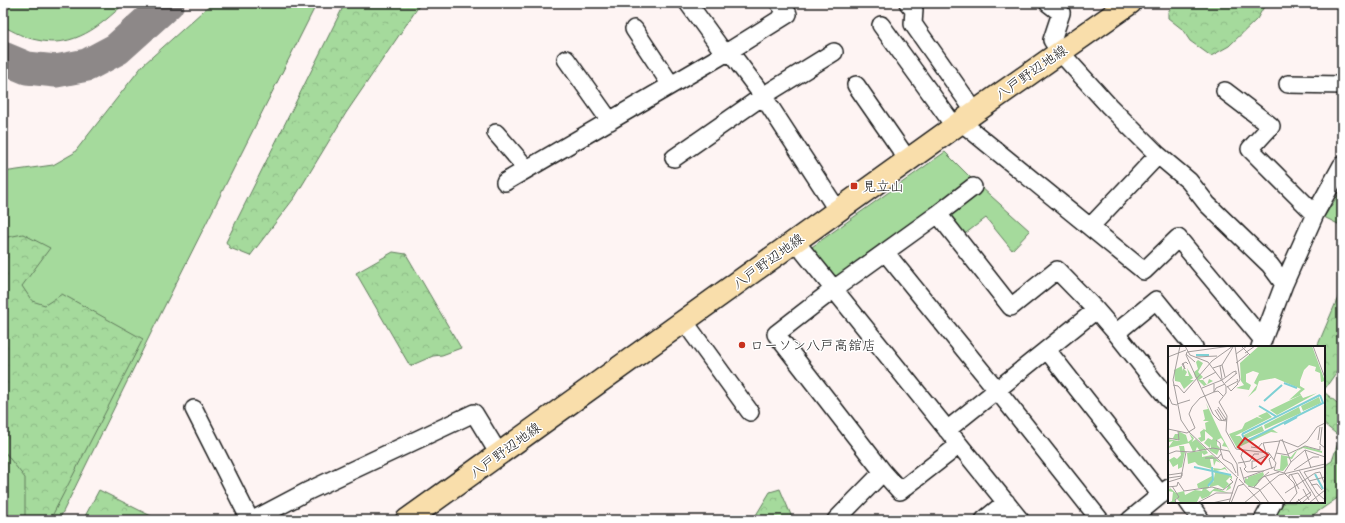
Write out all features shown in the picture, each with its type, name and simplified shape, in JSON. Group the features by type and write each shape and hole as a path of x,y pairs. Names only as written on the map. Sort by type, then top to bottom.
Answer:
{"main road":[{"name":"八戸野辺地線","path":"407,520 963,120 1130,3"}],"street":[{"path":"688,3 722,50 733,56 763,96 838,211"},
{"path":"505,182 726,53 788,14 779,3"},
{"path":"908,3 914,10 913,24 963,120"},
{"path":"1048,3 1061,13 1052,40 1060,52 1109,106 1158,155 1189,181 1207,204 1270,266 1284,284"},
{"path":"881,25 963,120 1090,228 1144,271 1178,238 1262,344"},
{"path":"634,29 671,85"},
{"path":"674,158 763,96 834,52"},
{"path":"566,59 610,120"},
{"path":"1288,84 1342,85"},
{"path":"856,85 908,160"},
{"path":"1225,91 1271,126 1250,149 1315,214"},
{"path":"496,133 527,169"},
{"path":"1090,228 1158,155"},
{"path":"1262,344 1284,284 1315,214 1342,165"},
{"path":"959,445 900,491 883,472 776,334 834,289 973,187"},
{"path":"938,214 1011,307 1057,270 1116,333 1168,399"},
{"path":"795,241 1020,520"},
{"path":"885,252 1100,520"},
{"path":"1116,333 1156,300 1193,346"},
{"path":"947,430 1096,310"},
{"path":"684,321 750,412"},
{"path":"1047,350 1165,492 1130,520"},
{"path":"194,409 251,520 306,492 474,413 499,454"},
{"path":"836,520 883,472"},
{"path":"984,520 1006,502"},
{"path":"1189,503 1201,520"},
{"path":"1263,520 1272,503"}],"green space":[{"path":"3,3 125,3 106,20 86,34 63,41 50,42 28,38 3,26"},
{"path":"212,3 317,3 59,520 3,520 3,172 53,165 74,153 143,65"},
{"path":"345,3 421,3 346,113 295,197 250,256 230,248 226,242"},
{"path":"1174,3 1266,3 1257,19 1229,46 1211,56 1190,41 1182,29 1168,18 1168,12"},
{"path":"945,152 974,181 836,282 809,249"},
{"path":"981,187 1030,231 1012,250 986,218 962,236 948,212"},
{"path":"1342,189 1342,226 1324,217"},
{"path":"23,234 50,248 22,286 32,301 45,305 62,294 143,339 50,520 25,520 25,478 3,450 3,238"},
{"path":"393,252 406,254 461,348 442,355 433,356 410,366 356,273"},
{"path":"1342,288 1342,364 1325,389 1325,346 1317,346"},
{"path":"1325,393 1342,407 1342,495 1313,515 1311,520 1273,520 1283,503 1325,503 1325,465 1332,461 1340,437 1325,425"},
{"path":"780,489 791,515 791,520 753,520 770,492"},
{"path":"99,490 159,520 83,520"}],"taxiway":[{"path":"3,58 27,68 56,71 87,65 117,49 168,3"}],"place":[{"name":"見立山","path":"854,186"},
{"name":"ローソン八戸高舘店","path":"742,345"}]}
